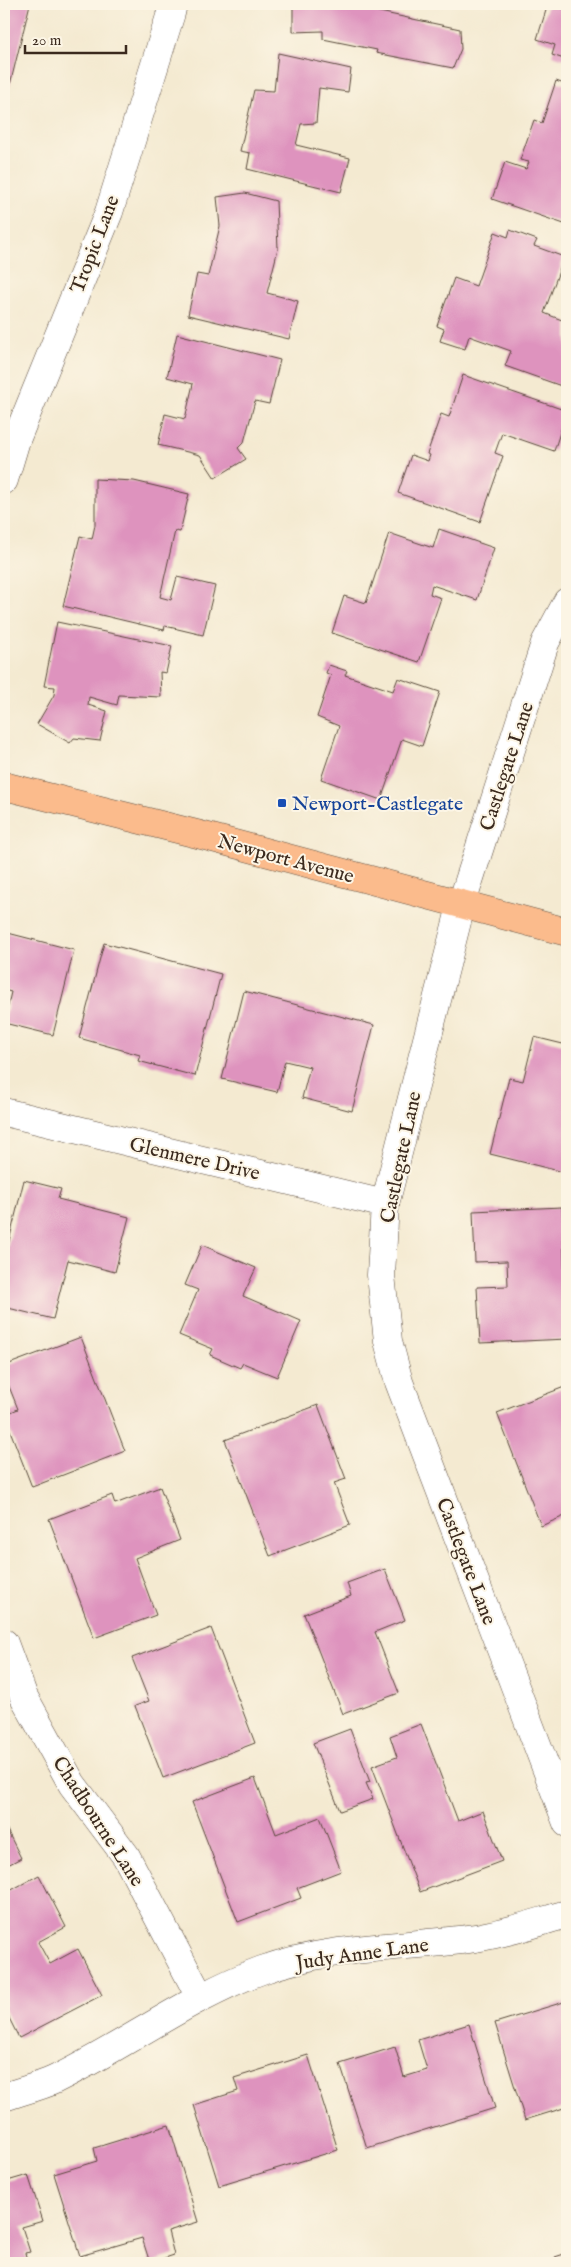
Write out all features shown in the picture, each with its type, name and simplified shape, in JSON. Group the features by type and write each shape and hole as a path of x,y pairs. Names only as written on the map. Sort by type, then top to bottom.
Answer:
{"main road":[{"name":"Newport Avenue","path":"4,786 201,835 461,906 567,932"}],"street":[{"name":"Tropic Lane","path":"4,480 16,440 109,212 171,13 172,4"},
{"name":"Castlegate Lane","path":"567,602 546,643 461,906 385,1204 381,1275 388,1341 398,1382 567,1823"},
{"name":"Glenmere Drive","path":"4,1112 385,1204"},
{"name":"Chadbourne Lane","path":"4,1643 24,1697 67,1775 126,1856 200,1997"},
{"name":"Judy Anne Lane","path":"4,2096 52,2081 130,2040 200,1997 263,1970 312,1956 360,1949 470,1939 567,1914"}],"building":[{"path":"4,4 30,4 4,109"},
{"path":"293,4 375,4 375,11 460,29 461,49 453,68 376,53 377,50 323,39 323,31 293,32"},
{"path":"548,4 567,10 567,60 552,55 555,45 537,39"},
{"path":"278,53 351,69 348,92 319,88 316,123 301,124 296,145 350,158 341,192 247,169 250,153 240,151 254,90 274,91"},
{"path":"556,81 567,85 567,225 492,199 505,162 526,169 529,162 520,160 534,120 542,123"},
{"path":"245,193 276,201 278,249 267,293 298,301 289,339 188,315 197,274 208,276 220,226 217,197"},
{"path":"510,230 537,240 534,246 564,257 544,313 567,322 567,388 505,366 511,351 469,336 465,349 440,341 444,329 437,326 454,278 476,286 495,232 508,237"},
{"path":"177,334 280,360 269,404 255,401 244,442 238,448 246,459 215,478 200,455 158,445 165,414 185,419 193,384 167,377"},
{"path":"463,375 567,411 554,451 502,433 495,453 503,456 480,522 398,493 411,455 428,461 430,455 427,454 441,414 449,417"},
{"path":"95,479 134,481 189,494 180,532 175,531 160,597 171,600 177,577 215,586 203,635 165,626 164,630 63,606 80,536 92,539 95,525"},
{"path":"439,529 494,548 477,600 432,585 430,594 441,598 419,662 332,633 344,596 366,603 389,533 433,548"},
{"path":"57,622 172,646 166,673 160,672 161,697 119,695 117,705 89,697 88,705 107,711 100,741 74,738 70,743 37,724 54,695 55,687 44,686"},
{"path":"329,665 347,671 345,675 393,691 398,678 440,692 422,746 402,739 381,800 321,779 339,726 317,717 331,675 326,673"},
{"path":"4,932 74,950 53,1035 4,1023 11,992 4,990"},
{"path":"104,943 221,974 195,1076 138,1061 140,1055 79,1038"},
{"path":"244,991 374,1025 352,1111 302,1098 310,1067 285,1061 277,1092 222,1079"},
{"path":"534,1037 567,1045 567,1173 490,1154 509,1078 523,1081"},
{"path":"24,1180 61,1189 58,1199 129,1217 115,1272 68,1260 53,1319 4,1307 4,1248 7,1249"},
{"path":"562,1207 567,1339 480,1343 477,1287 508,1286 507,1261 475,1262 473,1211"},
{"path":"202,1245 256,1268 243,1296 301,1321 277,1377 243,1363 240,1368 210,1355 213,1349 179,1335 198,1290 185,1285"},
{"path":"81,1337 125,1451 32,1487 4,1415 18,1409 4,1374 4,1366"},
{"path":"567,1386 567,1515 541,1526 497,1413"},
{"path":"318,1405 346,1479 334,1483 350,1525 270,1556 225,1440"},
{"path":"160,1487 180,1540 135,1558 156,1615 94,1638 49,1519 112,1495 115,1504"},
{"path":"385,1569 405,1620 375,1632 399,1693 343,1714 304,1614 351,1596 347,1583"},
{"path":"211,1628 255,1743 163,1778 135,1706 149,1701 132,1658"},
{"path":"421,1724 458,1821 483,1811 502,1861 420,1892 372,1766 397,1757 390,1736"},
{"path":"350,1729 370,1782 366,1783 373,1799 340,1811 313,1743"},
{"path":"255,1778 276,1834 320,1817 341,1871 297,1888 301,1898 238,1922 192,1802"},
{"path":"4,1824 21,1858 4,1867"},
{"path":"39,1875 66,1927 38,1942 50,1964 78,1949 102,1995 19,2038 4,2008 4,1894"},
{"path":"567,2001 567,2107 525,2120 495,2023"},
{"path":"469,2024 495,2108 367,2148 340,2064 395,2047 404,2077 427,2070 418,2040"},
{"path":"308,2055 338,2150 219,2186 194,2105 238,2091 234,2078"},
{"path":"169,2125 198,2222 168,2231 174,2255 150,2263 142,2238 80,2256 54,2174 97,2161 94,2148"},
{"path":"28,2175 43,2221 22,2227 30,2252 25,2253 28,2263 4,2263 4,2182"},
{"path":"567,2253 567,2263 557,2263 555,2257"}],"place":[{"name":"Newport-Castlegate","path":"282,803"}]}
